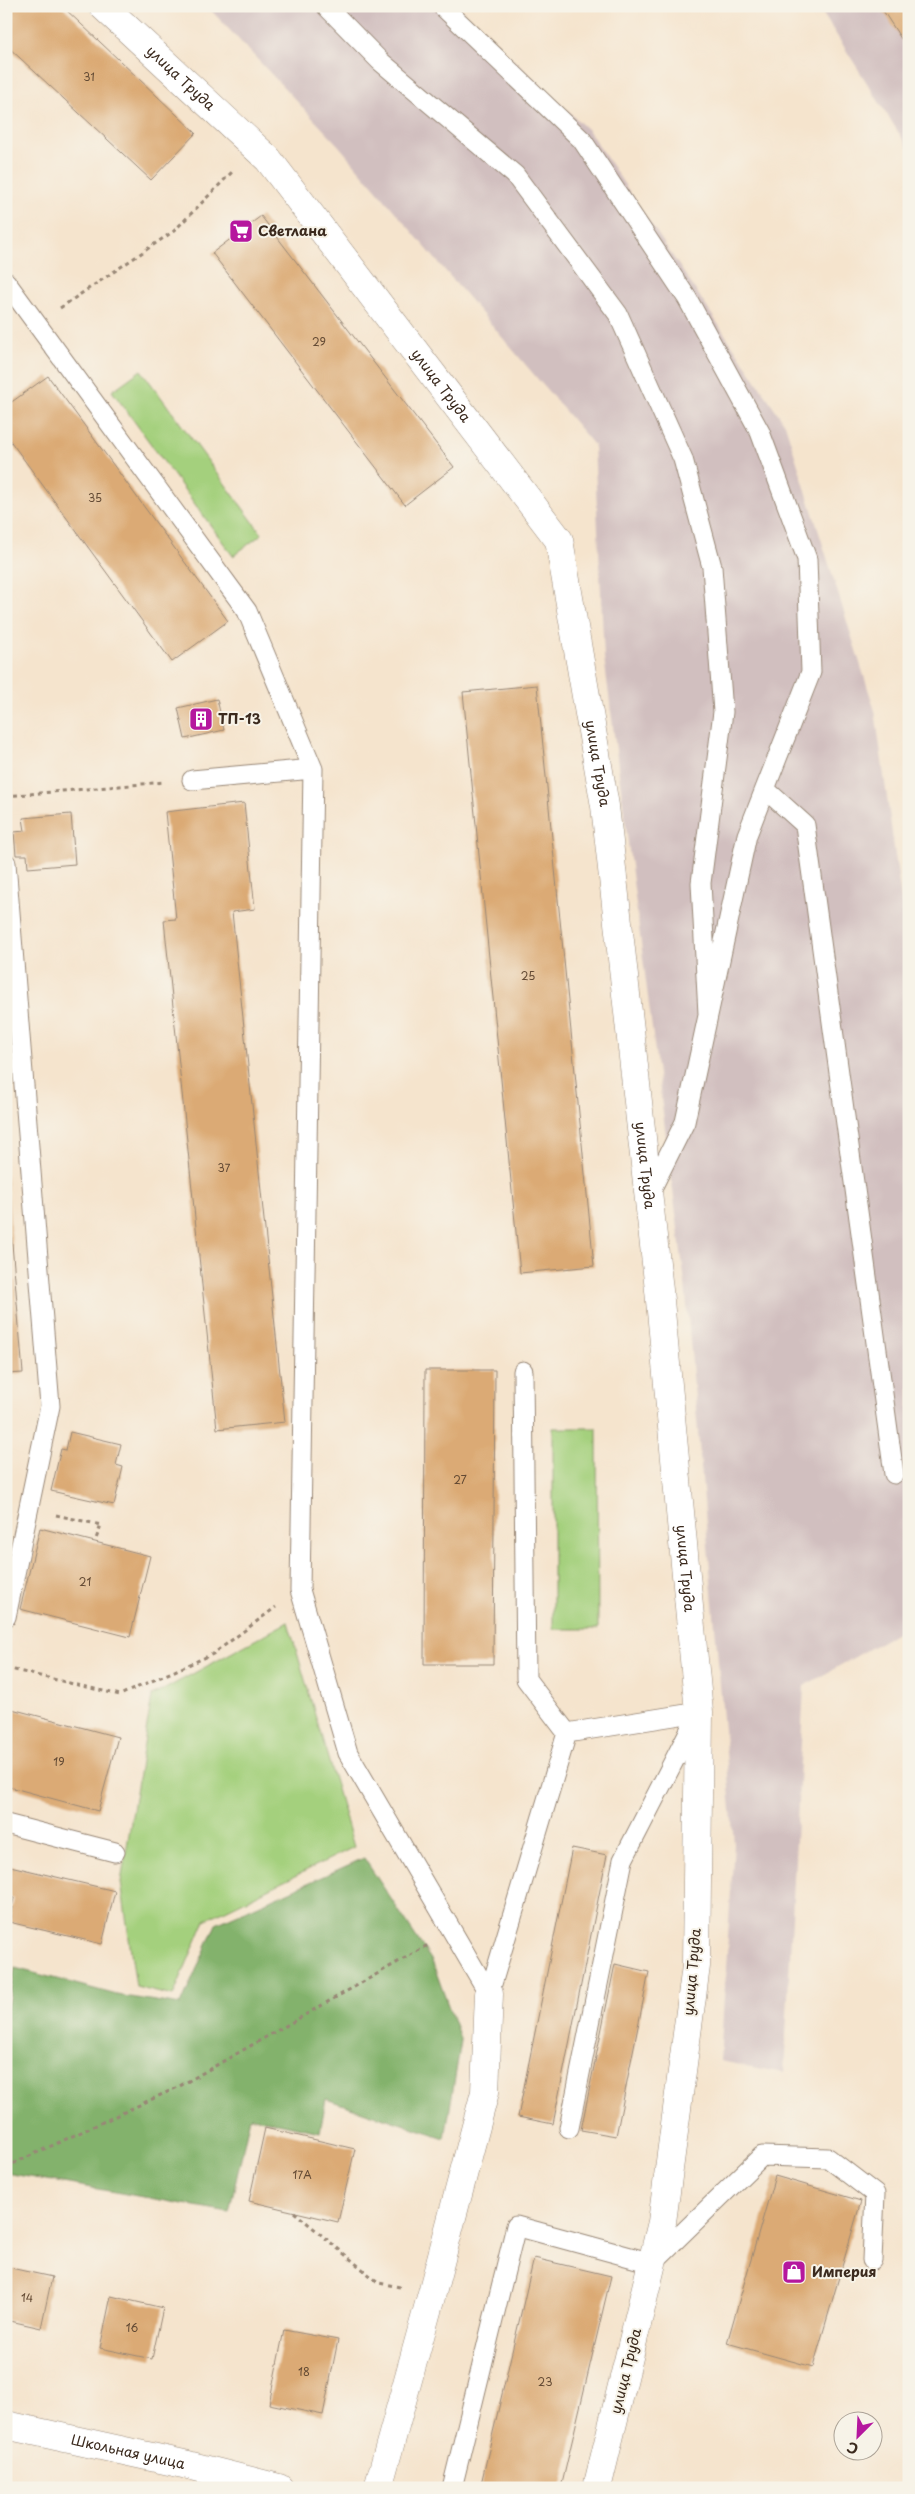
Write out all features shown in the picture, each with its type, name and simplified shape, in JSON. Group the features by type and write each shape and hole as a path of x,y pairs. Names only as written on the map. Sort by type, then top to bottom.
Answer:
{"street":[{"name":"улица Труда","path":"103,6 268,159 559,540 605,806 648,1195 699,1712 696,1966 662,2222 597,2488"},
{"path":"378,2488 485,2092 489,1994"},
{"name":"Школьная улица","path":"6,2425 188,2465 279,2488"}],"lane":[{"path":"326,6 380,61 515,175 618,314 683,459 712,567 723,712 701,883 708,1014"},
{"path":"442,6 582,140 687,298 760,432 807,559 811,672 747,835 685,1122 648,1195"},
{"path":"6,282 248,612 312,769 300,1590 348,1754 489,1994"},
{"path":"192,780 312,769"},
{"path":"764,788 805,825 894,1474"},
{"path":"6,863 50,1406 6,1617"},
{"path":"522,1371 526,1679 567,1733"},
{"path":"567,1733 699,1712"},
{"path":"569,2128 623,1860 699,1712"},
{"path":"489,1994 567,1733"},
{"path":"6,1824 115,1852"},
{"path":"452,2488 516,2226 652,2264 762,2156 828,2158 875,2194 872,2260"}],"path":[{"path":"37,323 174,231 256,148"},
{"path":"6,796 192,780"},
{"path":"29,1508 100,1525 95,1542"},
{"path":"6,1668 120,1695 213,1654 300,1590"},
{"path":"6,2167 178,2087 453,1931"},
{"path":"294,2212 379,2283"}],"shaded area":[{"path":"207,6 455,6 588,130 785,424 875,711 909,956 909,1626 804,1686 784,2073 720,2061 734,1844 685,1283 604,657 594,445 339,146"},
{"path":"818,6 909,6 909,149"}],"green space":[{"path":"141,370 262,534 233,556 112,391"},
{"path":"553,1428 597,1428 598,1629 553,1629"},
{"path":"288,1622 354,1847 205,1920 173,1996 136,1987 121,1882 152,1696"},
{"path":"364,1858 432,1961 461,2041 445,2138 326,2099 320,2132 250,2117 229,2212 6,2173 6,2012 15,1968 117,1995 181,2005 216,1924"}],"building":[{"path":"6,6 62,6 196,133 151,180 6,45"},
{"path":"880,6 909,6 909,51"},
{"path":"261,216 454,467 405,505 212,253"},
{"path":"48,376 228,621 172,662 6,435 6,406"},
{"path":"537,685 594,1266 520,1273 463,692"},
{"name":"ТП-13","path":"217,699 224,730 185,739 178,708"},
{"path":"244,803 255,909 232,912 285,1422 217,1429 164,920 176,919 165,812"},
{"path":"71,814 75,864 28,868 27,855 16,855 14,832 25,831 23,818"},
{"path":"6,1173 23,1373 6,1374"},
{"path":"425,1370 495,1370 493,1664 424,1664"},
{"path":"70,1432 121,1444 116,1465 123,1467 114,1505 51,1491 61,1449 66,1450"},
{"path":"40,1528 150,1556 130,1637 20,1609"},
{"path":"8,1708 118,1737 98,1811 6,1786"},
{"path":"572,1848 607,1855 553,2124 518,2117"},
{"path":"6,1865 115,1891 102,1944 9,1922 14,1898 6,1896"},
{"path":"615,1964 649,1972 616,2136 581,2130"},
{"path":"265,2128 355,2149 338,2222 249,2201"},
{"name":"Империя","path":"775,2176 861,2201 813,2367 727,2343"},
{"path":"534,2258 611,2276 561,2488 480,2488"},
{"path":"6,2267 52,2277 41,2328 6,2320"},
{"path":"111,2296 163,2308 152,2359 100,2348"},
{"path":"284,2330 338,2340 323,2415 269,2404"}],"place":[{"name":"Светлана","path":"241,231"},
{"name":"ТП-13","path":"201,719"},
{"name":"Империя","path":"794,2272"}]}
